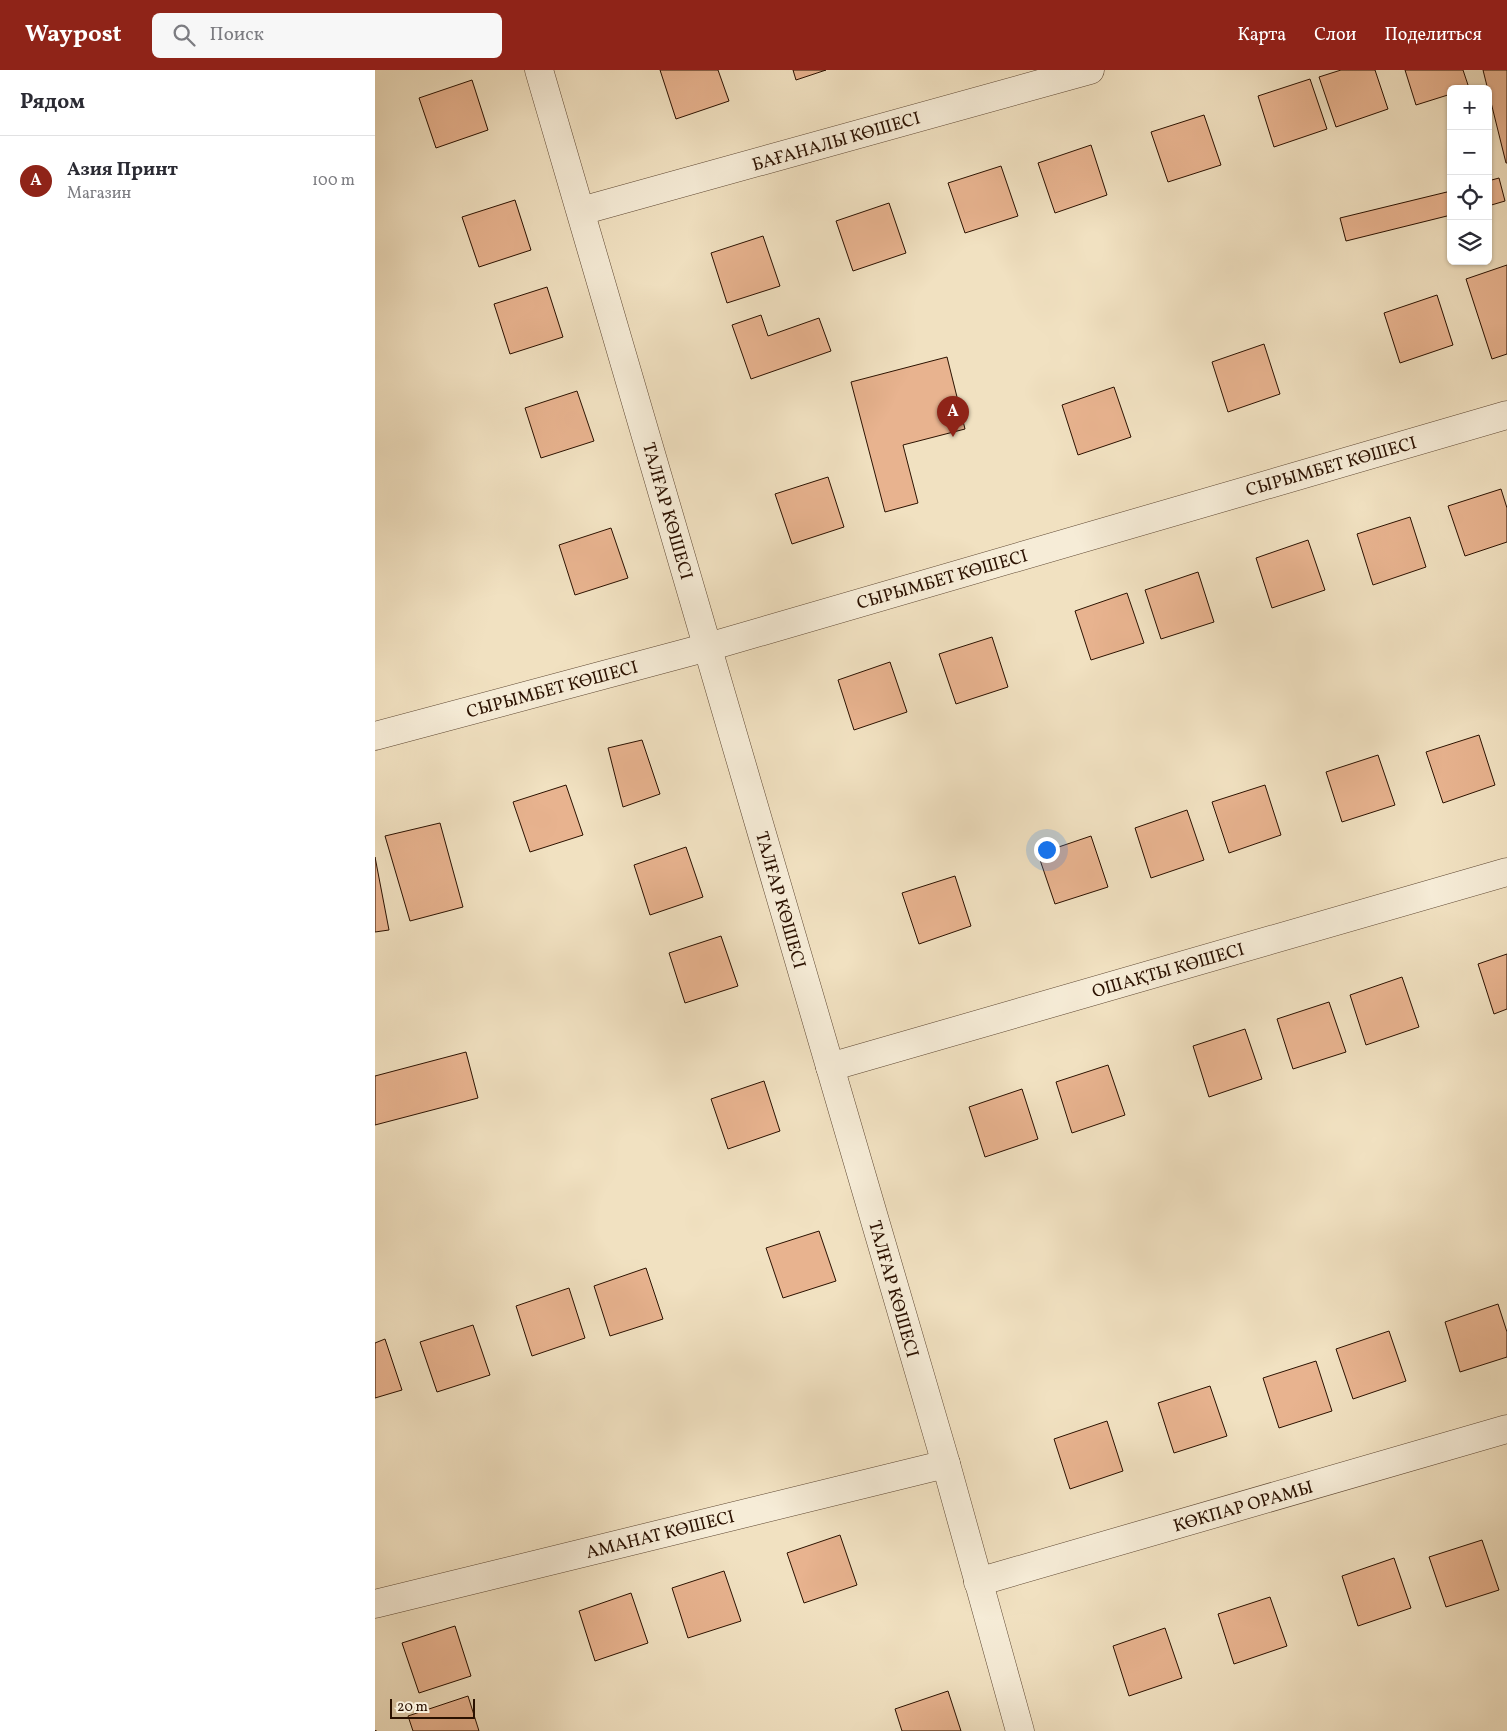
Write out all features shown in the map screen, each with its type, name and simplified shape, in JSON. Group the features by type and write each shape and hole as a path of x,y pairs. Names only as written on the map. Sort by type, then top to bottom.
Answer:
{"street":[{"name":"ТАЛҒАР КӨШЕСІ","path":"539,70 945,1464 1020,1731"},
{"name":"БАҒАНАЛЫ КӨШЕСІ","path":"581,211 1090,70"},
{"name":"СЫРЫМБЕТ КӨШЕСІ","path":"375,736 707,647 1507,415"},
{"name":"ОШАҚТЫ КӨШЕСІ","path":"830,1067 1507,872"},
{"name":"КӨКПАР ОРАМЫ","path":"978,1582 1507,1429"},
{"name":"АМАНАТ КӨШЕСІ","path":"375,1604 945,1464"}],"building":[{"path":"660,70 718,70 729,101 676,119"},
{"path":"793,70 826,70 796,80"},
{"path":"1341,70 1375,70 1388,109 1336,127 1319,77"},
{"path":"1405,70 1463,70 1468,85 1447,85 1447,95 1416,105"},
{"path":"1483,70 1507,70 1507,163 1492,106 1492,85 1487,85"},
{"path":"1310,79 1327,129 1274,147 1258,96"},
{"path":"472,80 488,130 436,148 419,98"},
{"path":"1204,115 1221,165 1168,182 1151,132"},
{"path":"1091,145 1107,195 1055,213 1038,163"},
{"path":"1001,166 1018,216 965,233 948,183"},
{"path":"1499,178 1505,201 1492,205 1492,180"},
{"path":"1447,192 1447,216 1346,241 1340,218"},
{"path":"515,200 531,250 479,267 462,217"},
{"path":"889,203 906,253 853,271 836,221"},
{"path":"763,236 780,286 727,303 711,253"},
{"path":"1507,265 1507,354 1492,359 1466,279"},
{"path":"547,287 563,337 510,354 494,304"},
{"path":"1437,295 1453,345 1400,363 1384,313"},
{"path":"761,315 768,336 819,318 831,351 751,379 732,325"},
{"path":"1264,344 1280,394 1228,412 1212,362"},
{"path":"947,357 965,429 903,445 918,503 885,512 851,382"},
{"path":"1114,387 1131,437 1078,455 1062,405"},
{"path":"577,391 594,441 541,458 525,408"},
{"path":"828,477 844,527 792,544 775,494"},
{"path":"1501,489 1507,508 1507,542 1465,556 1448,506"},
{"path":"1410,517 1426,567 1373,585 1357,534"},
{"path":"611,528 628,578 575,595 559,545"},
{"path":"1308,540 1325,590 1272,608 1256,558"},
{"path":"1198,572 1214,622 1161,639 1145,590"},
{"path":"1127,593 1144,643 1091,660 1075,611"},
{"path":"992,637 1008,687 956,704 939,654"},
{"path":"890,662 907,712 854,730 838,680"},
{"path":"1479,735 1495,785 1443,803 1426,752"},
{"path":"642,740 660,794 623,807 608,748"},
{"path":"1378,755 1395,805 1342,822 1326,772"},
{"path":"566,785 583,835 530,852 513,802"},
{"path":"1265,785 1281,835 1229,853 1212,802"},
{"path":"1187,810 1204,860 1151,878 1135,828"},
{"path":"440,823 463,907 410,921 385,836"},
{"path":"1091,836 1108,887 1055,904 1038,854"},
{"path":"686,847 703,897 650,915 634,865"},
{"path":"375,857 389,930 375,932"},
{"path":"955,876 971,926 919,944 902,893"},
{"path":"721,936 738,986 685,1003 669,953"},
{"path":"1507,954 1507,1009 1494,1014 1478,964"},
{"path":"1402,977 1419,1027 1366,1045 1350,995"},
{"path":"1329,1002 1346,1052 1293,1069 1277,1019"},
{"path":"1245,1029 1262,1079 1209,1097 1193,1046"},
{"path":"466,1052 478,1098 375,1125 375,1076"},
{"path":"1108,1065 1125,1115 1072,1133 1056,1082"},
{"path":"764,1081 780,1131 728,1149 711,1099"},
{"path":"1022,1089 1038,1139 985,1157 969,1107"},
{"path":"819,1231 836,1281 783,1298 766,1248"},
{"path":"646,1268 663,1319 610,1336 594,1286"},
{"path":"569,1288 585,1338 532,1356 516,1306"},
{"path":"1498,1304 1507,1332 1507,1357 1460,1372 1445,1322"},
{"path":"473,1325 490,1375 437,1392 420,1342"},
{"path":"1389,1331 1406,1381 1353,1399 1336,1349"},
{"path":"385,1339 402,1390 375,1398 375,1343"},
{"path":"1316,1361 1332,1411 1279,1428 1263,1378"},
{"path":"1210,1386 1227,1436 1174,1453 1158,1403"},
{"path":"1107,1421 1123,1471 1070,1489 1054,1439"},
{"path":"840,1535 857,1585 804,1603 787,1553"},
{"path":"1482,1540 1499,1590 1446,1607 1429,1557"},
{"path":"1394,1558 1411,1608 1358,1626 1342,1576"},
{"path":"724,1571 741,1621 688,1638 672,1588"},
{"path":"631,1593 648,1643 595,1661 579,1611"},
{"path":"1270,1597 1287,1646 1234,1664 1218,1614"},
{"path":"455,1626 471,1676 419,1693 402,1643"},
{"path":"1165,1628 1182,1678 1129,1696 1113,1646"},
{"path":"948,1691 961,1731 902,1731 895,1709"},
{"path":"468,1696 479,1731 413,1731 408,1716"}],"place":[{"name":"Азия Принт","path":"953,437"}]}
